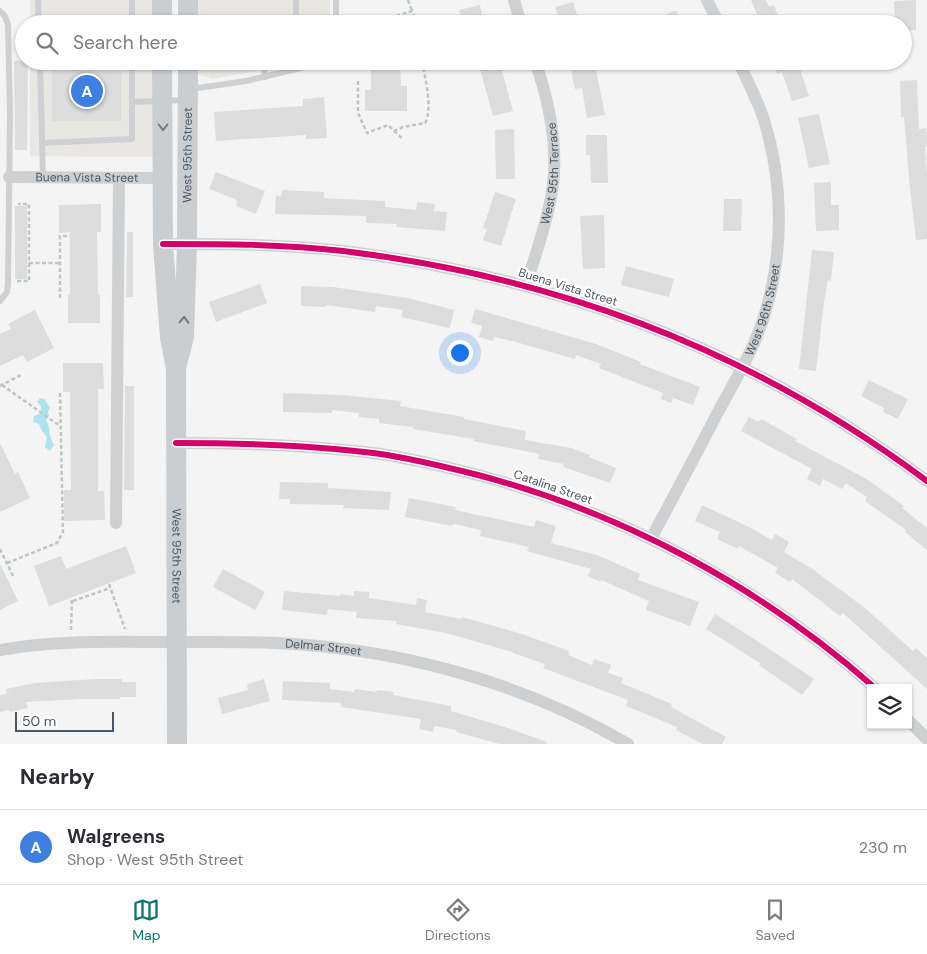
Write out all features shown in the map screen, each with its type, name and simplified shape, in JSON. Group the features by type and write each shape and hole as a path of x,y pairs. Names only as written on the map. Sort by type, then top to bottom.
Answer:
{"main road":[{"path":"162,0 162,15"},
{"path":"188,0 188,15"},
{"name":"West 95th Street","path":"162,70 163,244 170,338 176,368 177,744"},
{"name":"West 95th Street","path":"176,368 184,337 187,244 188,70"}],"street":[{"path":"514,0 518,15"},
{"path":"707,0 714,15"},
{"name":"West 95th Terrace","path":"526,286 545,222 553,185 554,148 550,116 537,70"},
{"name":"West 96th Street","path":"650,539 754,345 766,310 775,273 779,230 778,191 773,154 764,120 742,70"},
{"name":"Buena Vista Street","path":"10,176 163,178"},
{"path":"116,523 119,178"},
{"name":"Buena Vista Street","path":"163,244 278,246 341,251 444,266 526,286 600,307 645,324 743,367 849,426 927,481"},
{"name":"Catalina Street","path":"176,443 260,443 323,447 384,454 446,467 515,485 560,500 650,539 716,574 808,633 870,684"},
{"name":"Delmar Street","path":"0,650 51,644 176,642 253,642 342,648 412,660 502,686 606,731 628,744"},
{"path":"912,724 927,739"}],"lane":[{"path":"38,0 39,15"},
{"path":"132,0 132,15"},
{"path":"296,0 296,15"},
{"path":"336,0 336,15"},
{"path":"0,11 5,16 8,25 10,176 8,280 7,292 0,301"},
{"path":"40,70 43,177"},
{"path":"42,143 132,139 132,70"},
{"path":"264,70 265,77"},
{"path":"132,102 163,101 293,70"}],"path":[{"path":"408,0 413,15"},
{"path":"401,15 412,12"},
{"path":"394,131 403,127 425,123 426,121 428,100 423,70"},
{"path":"358,81 358,113 367,133 388,125 403,139"},
{"path":"8,280 29,281 29,204 14,204"},
{"path":"60,298 60,236 70,236"},
{"path":"29,262 60,262"},
{"path":"21,375 1,385 61,427"},
{"path":"7,562 56,543 63,532 60,393"},
{"path":"0,549 13,576"},
{"path":"109,584 125,630"},
{"path":"71,630 73,599 110,588"}],"shaded area":[{"path":"30,0 153,0 153,15 30,15"},
{"path":"194,0 330,0 330,15 194,15"},
{"path":"30,70 154,70 154,157 30,156"},
{"path":"264,70 213,79 199,75 196,71"}],"water":[{"path":"40,398 44,399 50,408 48,411 49,416 46,420 54,445 50,451 45,447 47,437 39,424 33,422 34,416 41,413 41,406 37,402"}],"building":[{"path":"751,0 766,0 769,7 774,5 778,15 757,15"},
{"path":"916,0 916,30 912,30 912,15 895,15 894,1"},
{"path":"573,2 577,15 557,15 555,7"},
{"path":"480,5 482,15 460,15 459,10"},
{"path":"676,10 678,15 665,15"},
{"path":"14,61 15,70 28,70 27,150 15,150"},
{"path":"52,70 121,70 121,121 52,121"},
{"path":"371,70 400,70 401,86 407,86 407,111 365,111 365,90 371,90"},
{"path":"480,70 502,70 513,111 493,116"},
{"path":"571,70 596,70 605,115 587,118 582,88 575,89"},
{"path":"776,70 800,70 809,96 792,101 782,72 777,74"},
{"path":"917,80 919,129 926,128 927,137 927,147 925,147 927,239 916,240 904,117 901,117 900,81"},
{"path":"324,97 327,138 306,139 306,135 216,141 214,112 303,106 303,99"},
{"path":"819,114 830,164 809,168 798,118"},
{"path":"514,129 515,179 496,179 495,130"},
{"path":"586,135 607,135 608,183 591,183 590,155 586,155"},
{"path":"216,172 265,191 256,214 236,206 237,200 209,189"},
{"path":"831,182 831,205 839,205 839,230 816,231 814,183"},
{"path":"282,190 324,192 324,198 385,201 385,207 416,210 417,202 435,204 434,211 447,212 445,231 396,227 397,224 366,223 366,216 275,214 276,195 281,197"},
{"path":"495,192 516,199 501,246 483,240 487,229 483,228"},
{"path":"724,199 742,199 741,231 723,231"},
{"path":"101,204 101,232 97,232 100,323 68,323 70,232 59,233 59,205"},
{"path":"15,206 27,206 27,279 15,279"},
{"path":"604,215 605,268 583,269 580,216"},
{"path":"127,232 133,232 133,297 126,297"},
{"path":"812,250 834,252 831,281 828,280 824,302 816,371 799,369"},
{"path":"626,266 674,279 669,297 621,285"},
{"path":"260,284 267,303 216,322 209,302"},
{"path":"301,286 333,287 408,298 454,310 450,328 401,317 403,310 376,306 375,312 326,305 326,307 301,306"},
{"path":"475,309 596,344 641,362 640,364 700,387 693,405 673,398 671,403 661,399 663,393 599,368 601,364 576,355 575,359 516,342 494,337 493,341 479,337 482,326 471,323"},
{"path":"35,310 54,348 27,362 23,355 0,366 0,334 11,329 8,324"},
{"path":"63,363 103,363 104,389 98,389 98,491 104,491 105,520 64,521 64,490 71,490 70,392 63,392"},
{"path":"869,380 908,399 898,419 883,412 884,408 861,396"},
{"path":"125,386 134,386 134,490 124,490"},
{"path":"283,393 342,395 401,401 400,406 464,417 464,419 526,431 525,440 571,448 616,468 610,483 563,467 564,464 538,459 540,454 473,441 474,439 413,429 413,427 379,423 379,419 359,417 359,413 332,410 332,413 283,412"},
{"path":"749,417 759,422 761,419 797,439 795,441 865,478 904,506 902,508 927,528 927,550 905,532 906,530 865,501 867,497 846,483 842,489 823,479 820,486 807,479 812,469 741,431"},
{"path":"0,443 15,474 18,472 30,498 0,512"},
{"path":"280,482 328,483 328,488 391,492 389,510 343,508 344,505 290,504 290,499 279,499"},
{"path":"409,498 456,507 455,510 534,527 536,520 556,526 551,543 597,555 640,574 638,580 699,602 690,626 646,610 649,601 588,576 591,569 527,551 529,547 480,536 481,530 405,517"},
{"path":"702,505 772,540 775,534 789,542 784,552 811,568 865,608 913,651 916,648 927,658 927,689 843,613 840,616 792,579 790,582 775,573 778,568 739,546 738,549 717,539 720,532 695,521"},
{"path":"126,546 136,573 49,606 34,566 61,556 66,569"},
{"path":"0,564 18,601 0,610"},
{"path":"223,569 265,592 255,610 213,587"},
{"path":"284,591 340,596 340,594 354,596 354,591 369,592 369,598 416,605 417,598 427,600 425,612 461,619 462,617 522,634 569,651 568,655 592,665 594,659 611,665 608,673 623,678 621,683 672,704 671,707 726,737 722,744 703,744 676,730 677,727 626,706 628,700 543,668 545,664 513,652 446,633 396,624 397,621 356,618 357,612 328,609 327,615 282,610"},
{"path":"715,614 814,679 802,695 759,665 760,663 706,629"},
{"path":"122,679 122,682 136,682 136,697 26,702 28,708 0,712 0,695 7,694 6,689 35,683"},
{"path":"264,679 270,701 222,714 218,698 248,690 247,684"},
{"path":"283,681 330,683 330,689 354,692 355,689 394,692 393,695 451,706 451,711 508,728 547,742 547,744 500,744 456,732 457,730 434,726 433,732 419,729 421,719 341,707 341,703 282,700"}],"cycle path":[{"path":"163,244 230,244 343,251 423,263 500,280 576,301 650,327 722,358 793,394 861,435 927,481"},
{"path":"176,443 279,445 381,454 454,469 533,491 638,533 689,558 786,618 831,651 870,684"}],"place":[{"name":"Walgreens","path":"87,91"}]}
